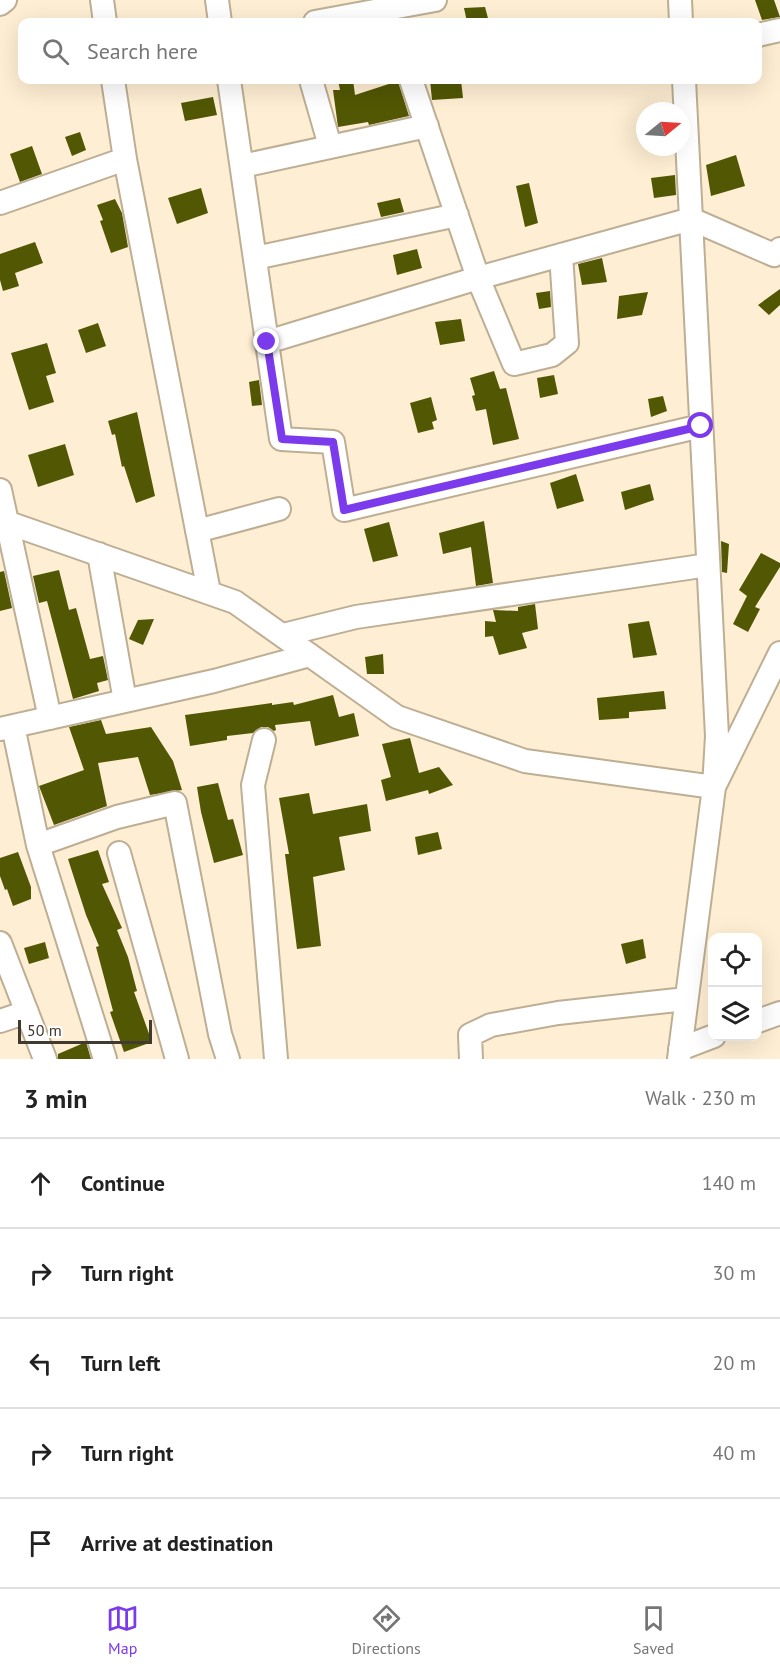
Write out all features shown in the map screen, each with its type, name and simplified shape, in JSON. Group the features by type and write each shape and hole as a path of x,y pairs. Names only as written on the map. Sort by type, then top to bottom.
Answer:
{"street":[{"path":"0,4 5,0"},
{"path":"102,0 104,18"},
{"path":"217,0 219,18"},
{"path":"342,18 388,11 435,0"},
{"path":"680,0 681,18"},
{"path":"762,34 780,30"},
{"path":"115,84 126,159 209,592"},
{"path":"230,84 282,439 333,442 344,510 701,426"},
{"path":"311,84 330,146"},
{"path":"412,84 478,278 514,364 552,355 567,343 561,255"},
{"path":"679,1054 714,787 717,736 684,84"},
{"path":"242,166 427,126"},
{"path":"0,203 126,159"},
{"path":"255,258 457,215"},
{"path":"267,342 478,278 691,219 778,256"},
{"path":"0,490 4,521 50,718"},
{"path":"197,531 279,509"},
{"path":"4,521 235,602 397,717 525,761 714,787"},
{"path":"99,554 125,702"},
{"path":"283,635 356,617 708,566"},
{"path":"714,787 780,653"},
{"path":"105,1059 38,845 6,728 214,681 309,655"},
{"path":"264,740 253,785 276,1059"},
{"path":"38,845 117,817 175,803 220,1034 228,1059"},
{"path":"119,853 177,1059"},
{"path":"0,943 45,1059"},
{"path":"471,1059 470,1035 491,1025 558,1013 686,999"},
{"path":"0,1021 27,1012"},
{"path":"762,1020 780,1013"},
{"path":"679,1054 708,1039"}],"building":[{"path":"755,0 774,0 780,17 762,20"},
{"path":"485,7 488,18 466,18 464,8"},
{"path":"339,84 354,84 355,95 389,84 399,84 409,116 369,125 368,122 338,127 333,90 340,90"},
{"path":"430,84 461,84 463,98 432,100"},
{"path":"213,97 217,115 185,121 181,103"},
{"path":"80,132 86,150 72,156 65,137"},
{"path":"32,146 42,174 20,182 10,154"},
{"path":"736,155 745,186 711,196 706,165"},
{"path":"675,175 676,195 654,198 651,178"},
{"path":"529,183 538,223 525,227 516,186"},
{"path":"201,188 208,213 177,224 168,198"},
{"path":"400,198 404,212 381,217 377,203"},
{"path":"115,199 122,213 128,247 111,253 97,205"},
{"path":"35,242 43,263 15,273 19,286 3,291 0,280 0,254"},
{"path":"417,249 422,268 397,275 393,255"},
{"path":"602,258 607,282 582,285 578,264"},
{"path":"780,289 780,305 769,315 758,305"},
{"path":"550,291 551,307 539,309 536,293"},
{"path":"648,292 642,315 617,319 619,296"},
{"path":"461,319 465,341 440,345 435,322"},
{"path":"98,323 106,346 86,353 78,330"},
{"path":"47,343 56,373 46,376 54,402 29,410 11,353"},
{"path":"494,371 500,389 506,388 519,439 493,445 486,409 476,411 472,396 475,395 470,378"},
{"path":"554,375 558,394 540,398 537,378"},
{"path":"259,380 262,405 252,406 249,382"},
{"path":"663,396 667,411 651,417 648,399"},
{"path":"431,397 437,420 432,422 434,429 418,433 410,403"},
{"path":"137,412 155,496 136,503 124,466 122,467 115,434 112,435 108,421"},
{"path":"65,444 74,475 38,487 28,455"},
{"path":"576,474 584,501 557,509 550,483"},
{"path":"650,484 654,500 625,510 621,492"},
{"path":"484,521 493,583 476,586 471,547 443,554 439,533"},
{"path":"389,522 398,556 373,562 364,529"},
{"path":"721,541 729,544 727,573 722,572"},
{"path":"761,553 780,563 780,567 755,607 760,609 748,632 733,624 747,596 739,590"},
{"path":"59,570 69,610 76,608 90,659 103,656 108,680 97,683 99,691 73,699 47,601 39,603 33,576"},
{"path":"4,571 12,608 0,611 0,572"},
{"path":"535,604 538,629 522,633 527,648 499,655 493,636 485,637 485,621 496,622 493,610 518,611 518,607"},
{"path":"154,619 143,645 129,639 138,620"},
{"path":"649,621 657,655 633,658 628,624"},
{"path":"383,654 384,674 367,674 365,657"},
{"path":"664,691 666,709 629,712 629,718 599,720 597,698"},
{"path":"333,695 339,717 354,713 359,736 315,746 310,721 275,725 276,730 274,731 268,727 261,727 253,733 227,736 227,740 190,746 185,715 272,703 272,705 293,702 294,705"},
{"path":"101,720 106,734 151,727 173,761 182,790 150,795 138,757 98,763 107,806 54,825 39,786 84,770 69,727"},
{"path":"410,738 419,773 439,767 453,785 429,794 428,790 386,801 381,780 391,777 382,744"},
{"path":"218,783 228,820 233,819 243,855 214,863 197,787"},
{"path":"309,793 313,814 367,804 371,831 339,837 345,870 313,877 321,946 297,949 285,854 289,854 279,798"},
{"path":"438,832 442,849 418,855 415,837"},
{"path":"98,850 109,882 102,884 122,928 117,930 128,957 137,991 134,992 152,1042 124,1052 110,1012 113,1011 96,947 99,946 86,915 68,859"},
{"path":"18,852 31,887 31,899 13,906 0,876 0,858"},
{"path":"643,939 646,958 626,964 621,944"},
{"path":"45,942 49,958 29,964 24,948"},
{"path":"86,1042 91,1059 58,1059 58,1054"}],"route":[{"path":"267,342 282,439 333,442 344,510 701,426"}]}
